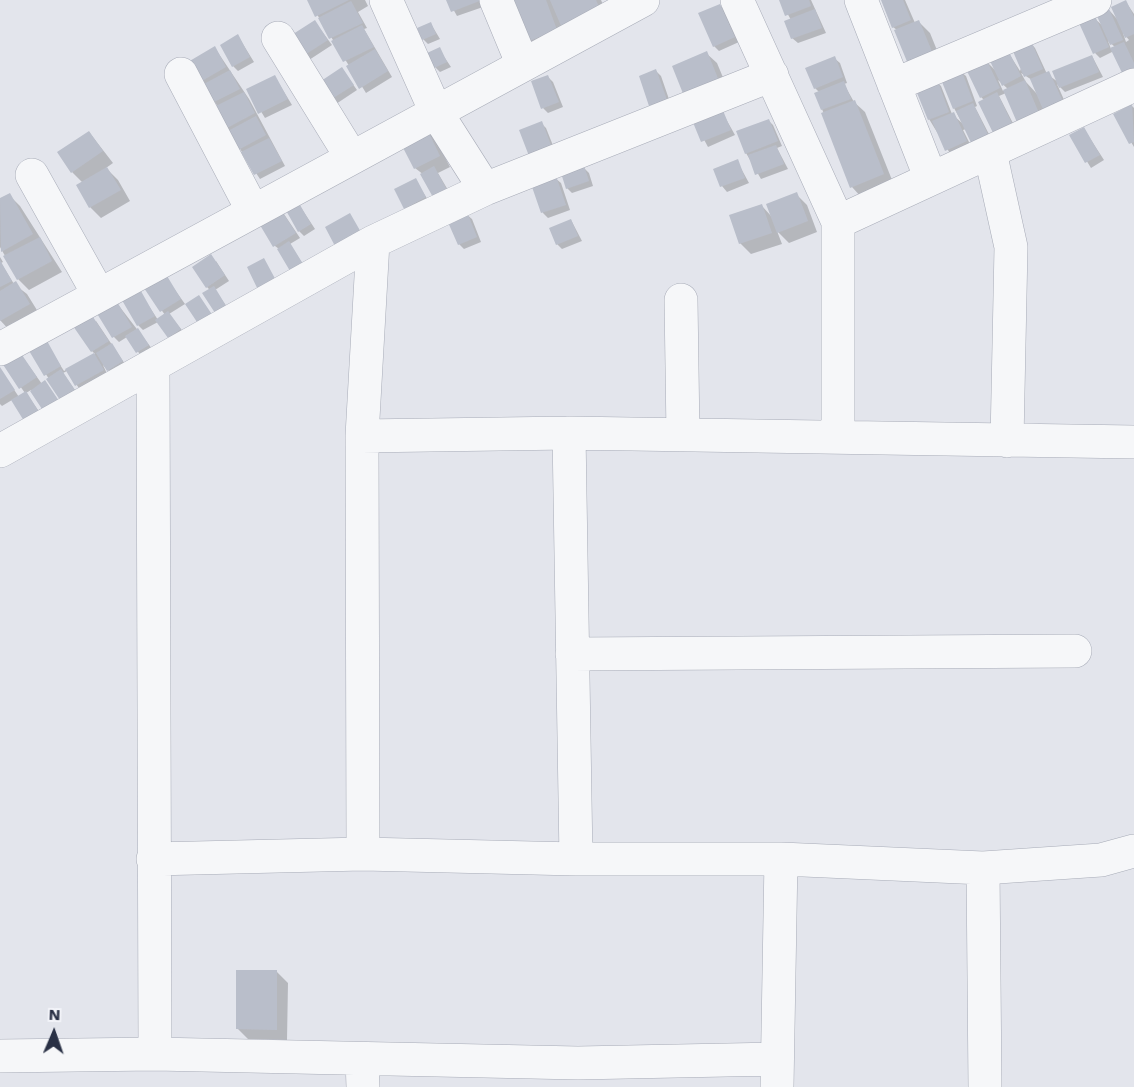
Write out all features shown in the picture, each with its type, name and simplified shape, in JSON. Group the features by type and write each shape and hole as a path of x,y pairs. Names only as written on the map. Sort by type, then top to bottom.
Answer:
{"street":[{"path":"386,0 436,112 485,189"},
{"path":"496,0 523,65"},
{"path":"737,0 838,222 838,436"},
{"path":"861,0 931,179"},
{"path":"894,85 1095,0"},
{"path":"0,349 523,65 627,4"},
{"path":"278,38 352,158"},
{"path":"181,74 253,212"},
{"path":"0,451 373,242 485,189 772,75"},
{"path":"838,222 1134,86"},
{"path":"990,152 1011,247 1007,441"},
{"path":"32,175 99,296"},
{"path":"363,854 362,436 373,242"},
{"path":"681,300 683,435"},
{"path":"153,366 155,1054"},
{"path":"362,436 569,433 1134,442"},
{"path":"569,433 576,859"},
{"path":"572,654 1075,651"},
{"path":"153,859 363,854 576,859 781,859 983,868 1101,860 1134,851"},
{"path":"0,1056 155,1054 363,1073 578,1075 777,1073 781,859"},
{"path":"983,868 985,1087"}],"building":[{"path":"307,0 349,0 315,17"},
{"path":"446,0 482,0 451,12"},
{"path":"508,0 546,0 557,30 524,43"},
{"path":"550,0 596,0 601,12 562,28"},
{"path":"779,0 809,0 811,6 785,16"},
{"path":"881,0 903,0 911,20 892,28"},
{"path":"1126,0 1134,17 1134,34 1125,38 1111,7"},
{"path":"351,1 363,23 329,39 318,18"},
{"path":"720,4 735,37 713,47 698,13"},
{"path":"815,9 822,28 791,39 784,21"},
{"path":"1109,9 1123,40 1110,45 1096,14"},
{"path":"1095,16 1109,47 1093,54 1079,23"},
{"path":"315,20 328,40 303,56 290,36"},
{"path":"919,20 933,54 908,64 894,30"},
{"path":"431,22 436,34 422,40 417,28"},
{"path":"362,25 374,47 343,62 331,41"},
{"path":"238,34 250,57 232,67 220,45"},
{"path":"1031,41 1043,69 1024,77 1012,49"},
{"path":"1124,42 1134,63 1134,73 1124,77 1110,48"},
{"path":"215,46 226,67 200,82 188,62"},
{"path":"440,47 447,62 434,68 427,53"},
{"path":"375,49 388,71 359,89 346,66"},
{"path":"1008,50 1021,76 1002,86 989,59"},
{"path":"707,51 719,81 684,96 672,66"},
{"path":"1092,55 1099,72 1059,88 1052,71"},
{"path":"835,56 843,77 814,89 805,68"},
{"path":"986,59 1000,88 980,98 966,69"},
{"path":"342,67 354,85 330,100 318,83"},
{"path":"656,69 667,100 649,106 639,76"},
{"path":"961,69 973,101 953,109 940,77"},
{"path":"230,70 240,89 212,103 202,85"},
{"path":"1049,71 1065,106 1045,114 1030,79"},
{"path":"275,75 288,99 258,114 246,89"},
{"path":"548,75 559,102 541,109 531,81"},
{"path":"937,79 949,112 928,120 915,88"},
{"path":"1025,80 1041,118 1019,127 1003,90"},
{"path":"844,81 851,99 821,110 814,93"},
{"path":"244,92 255,113 225,129 214,107"},
{"path":"997,92 1014,128 995,137 978,102"},
{"path":"855,100 884,174 850,188 821,113"},
{"path":"973,103 990,139 973,147 956,111"},
{"path":"1132,104 1134,142 1129,144 1113,114"},
{"path":"722,108 731,130 701,142 692,120"},
{"path":"954,112 967,141 945,151 932,121"},
{"path":"256,116 266,135 238,150 228,131"},
{"path":"769,119 778,141 745,154 736,131"},
{"path":"542,121 552,148 529,156 519,130"},
{"path":"425,125 440,156 414,169 398,138"},
{"path":"1084,127 1100,155 1085,163 1069,135"},
{"path":"89,131 103,151 71,173 57,152"},
{"path":"269,138 282,161 254,175 241,152"},
{"path":"776,145 784,164 755,175 748,155"},
{"path":"738,159 745,178 720,187 713,169"},
{"path":"434,166 448,192 434,199 420,174"},
{"path":"584,166 589,181 566,189 561,173"},
{"path":"107,167 121,190 89,208 76,185"},
{"path":"556,176 566,205 541,213 531,184"},
{"path":"416,178 426,197 404,209 394,189"},
{"path":"797,192 808,221 777,233 766,204"},
{"path":"10,193 33,234 1,252 0,198"},
{"path":"296,198 311,224 298,232 283,205"},
{"path":"762,204 772,233 739,244 729,215"},
{"path":"279,207 296,233 273,247 257,220"},
{"path":"467,212 477,237 458,245 447,220"},
{"path":"350,213 362,234 336,248 325,227"},
{"path":"571,219 578,236 556,245 549,228"},
{"path":"40,237 52,261 17,280 3,256"},
{"path":"289,241 303,264 290,271 277,249"},
{"path":"211,254 225,275 206,288 192,267"},
{"path":"264,258 279,286 260,294 247,267"},
{"path":"0,260 12,281 0,287"},
{"path":"164,271 181,299 160,312 142,285"},
{"path":"16,281 30,304 0,321 0,291"},
{"path":"137,284 155,316 137,326 119,295"},
{"path":"214,286 228,309 217,316 202,293"},
{"path":"199,295 213,316 199,325 185,304"},
{"path":"116,300 132,327 112,338 96,312"},
{"path":"168,311 181,329 168,338 155,320"},
{"path":"91,314 109,341 91,352 73,326"},
{"path":"138,328 149,345 136,353 125,336"},
{"path":"46,339 61,366 44,376 28,349"},
{"path":"112,343 123,361 107,371 96,353"},
{"path":"20,352 37,377 19,389 2,363"},
{"path":"94,353 104,370 75,386 65,369"},
{"path":"0,367 15,390 0,399"},
{"path":"61,369 75,390 60,400 46,379"},
{"path":"45,380 59,401 44,412 30,391"},
{"path":"26,391 39,412 24,421 11,400"},
{"path":"236,970 277,970 277,1030 236,1029"}]}
